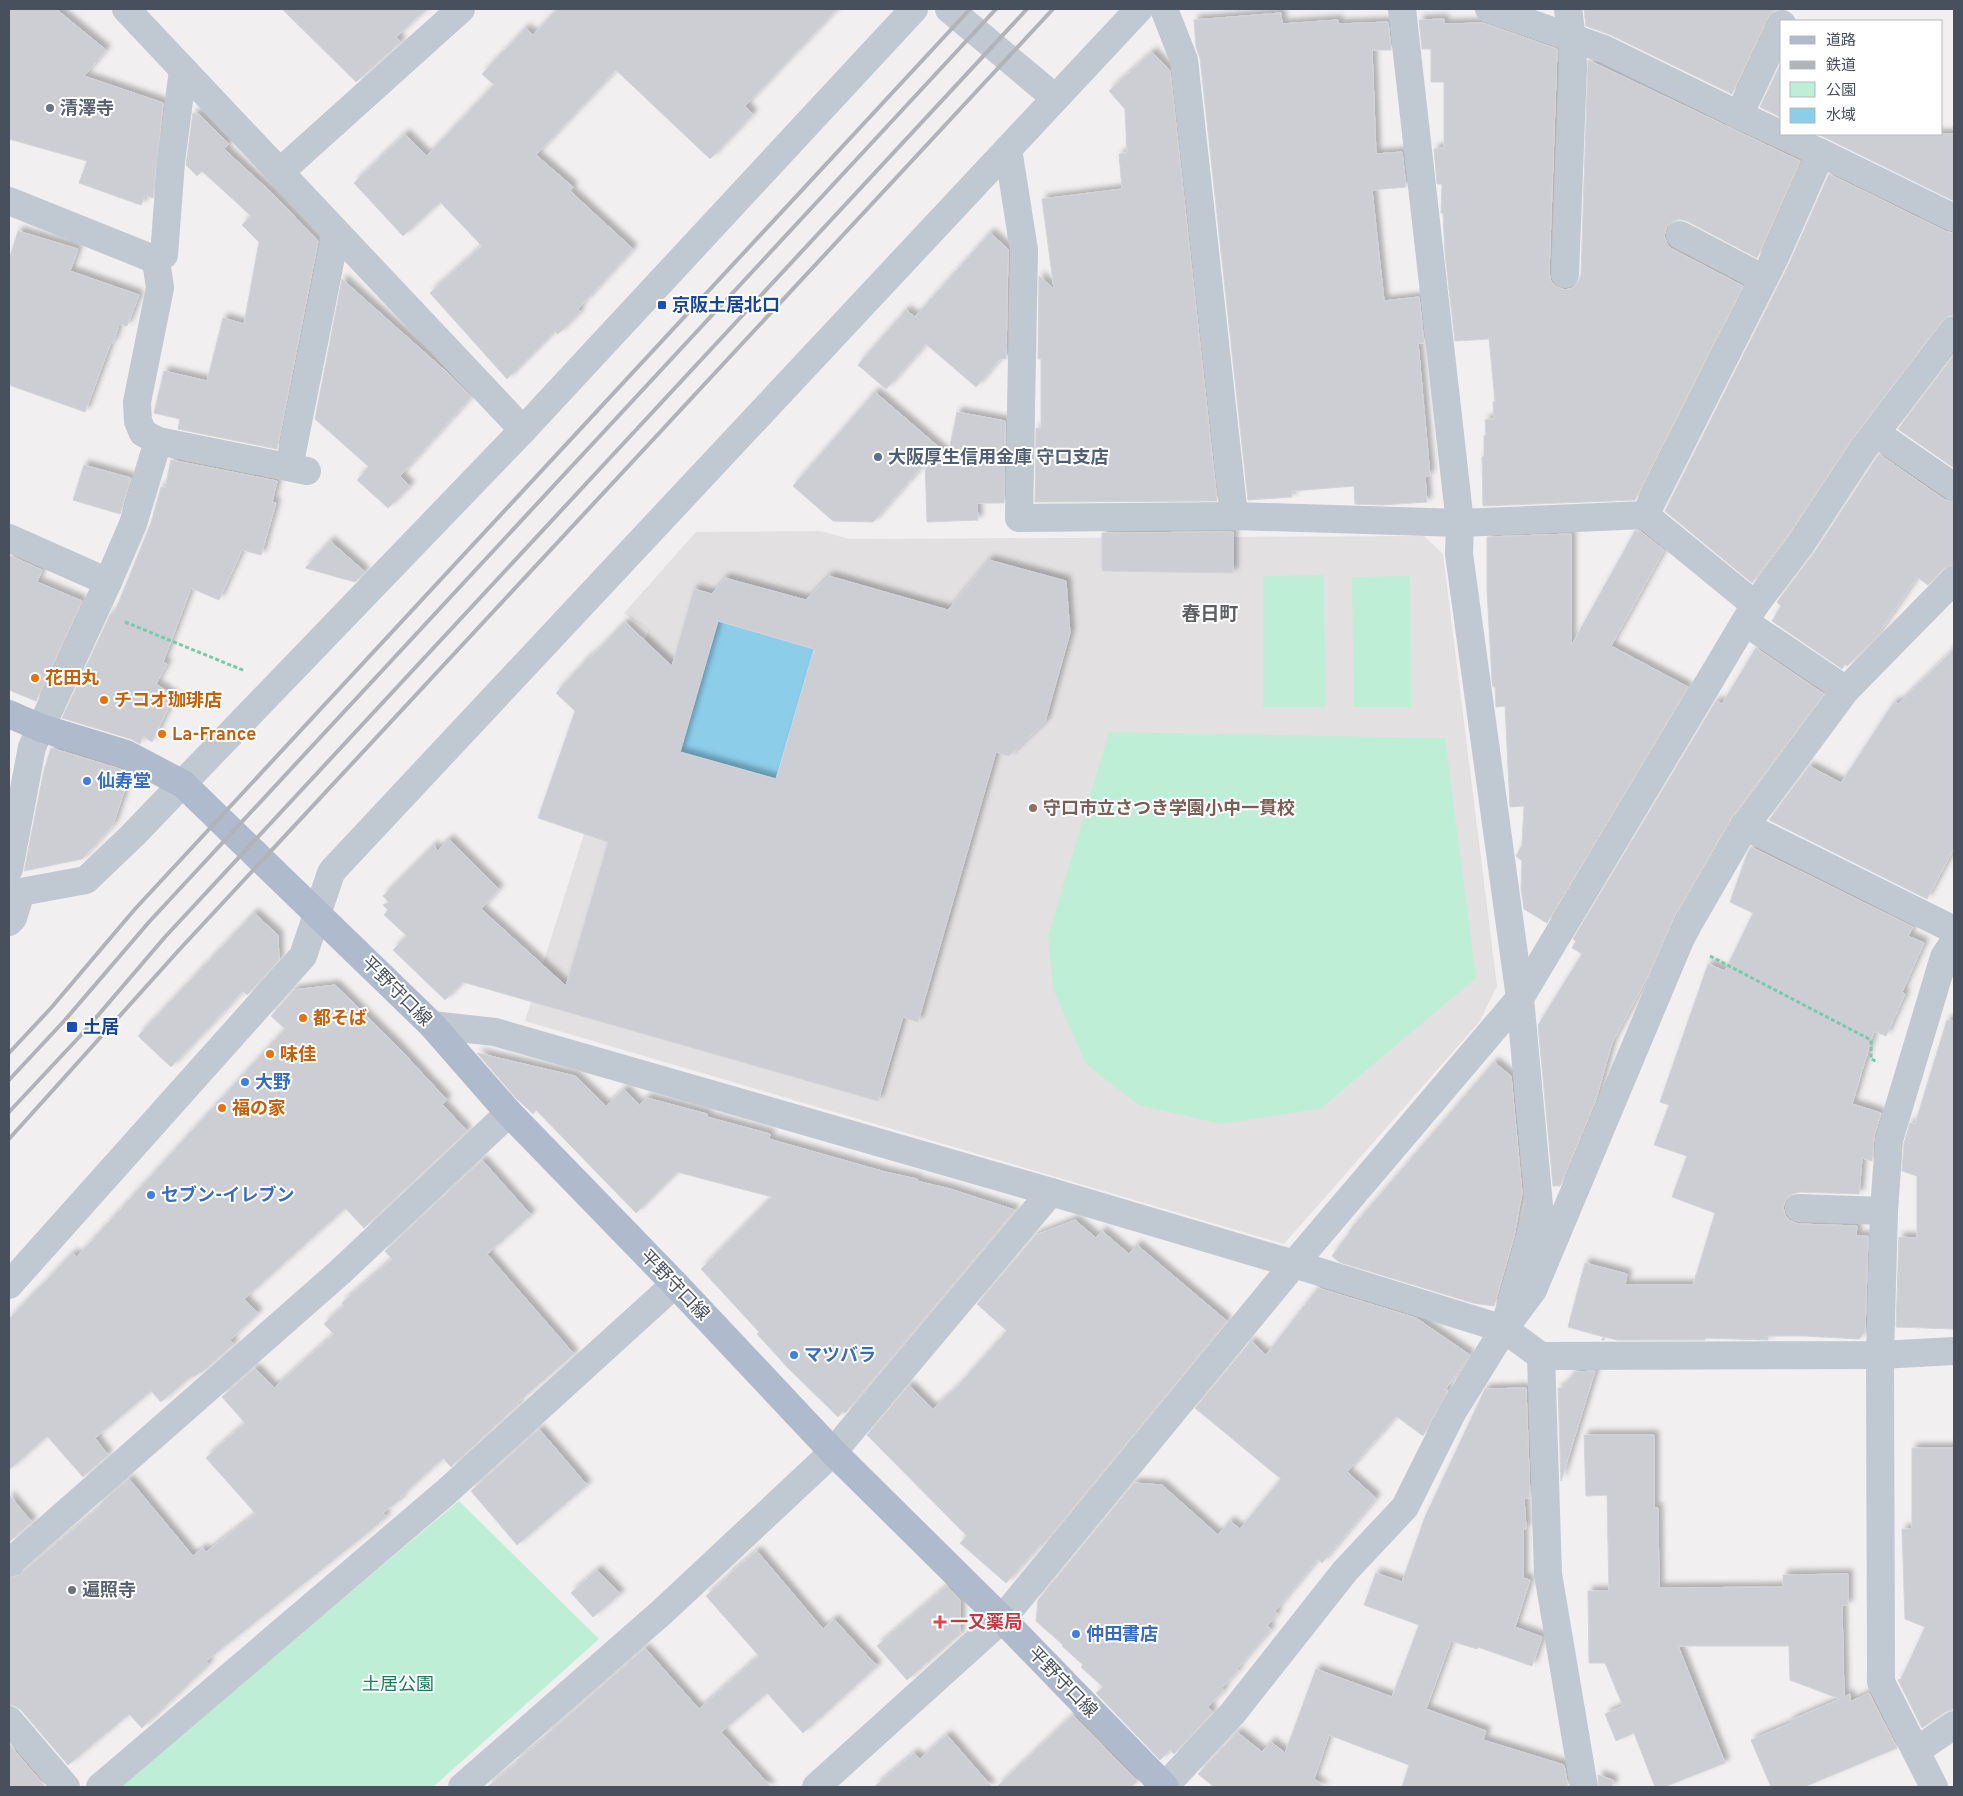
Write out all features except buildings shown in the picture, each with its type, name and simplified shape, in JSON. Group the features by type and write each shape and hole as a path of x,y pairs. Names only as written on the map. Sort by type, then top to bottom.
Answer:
{"main road":[{"name":"平野守口線","path":"9,714 41,728 126,754 184,784 432,1025 509,1113 675,1284 833,1452 1002,1619 1165,1787"}],"street":[{"path":"281,172 461,9"},
{"path":"13,884 86,880 184,784 523,430 914,9"},
{"path":"949,9 1054,97"},
{"path":"9,1285 303,956 331,873 1008,149 1054,97 1139,9"},
{"path":"1164,9 1184,60 1234,516"},
{"path":"1402,9 1460,523 1459,554 1520,998 1539,1206 1504,1329"},
{"path":"1489,9 1604,49 1780,134"},
{"path":"1565,274 1573,68 1572,38 1568,9"},
{"path":"132,10 184,70 523,430"},
{"path":"1739,115 1780,27"},
{"path":"156,260 164,255 171,162 184,70"},
{"path":"1782,135 1954,218"},
{"path":"1008,149 1024,250 1019,518 1234,516 1460,523 1645,515 1750,614 1846,690"},
{"path":"1645,515 1764,279 1821,153"},
{"path":"9,201 156,260"},
{"path":"156,260 160,288 137,402 138,421 143,433 158,441 298,469 336,232"},
{"path":"1680,235 1764,279"},
{"path":"816,1787 1002,1619 1294,1264 1520,998 1750,614 1801,544 1876,432 1954,330"},
{"path":"1876,432 1954,487"},
{"path":"9,922 13,918 13,884 32,747 108,582 132,524 158,441"},
{"path":"9,538 108,582"},
{"path":"1165,1787 1232,1714 1345,1571 1405,1507 1452,1413 1504,1329 1533,1290 1680,940 1745,826 1846,690 1954,580"},
{"path":"1745,826 1954,930"},
{"path":"1954,942 1944,957 1889,1140 1884,1211 1880,1355 1881,1682 1934,1787 1954,1780"},
{"path":"432,1025 495,1032 1294,1264 1504,1329 1541,1356 1880,1355 1954,1351"},
{"path":"9,1563 340,1272 509,1113"},
{"path":"462,1787 662,1612 833,1452 1051,1192"},
{"path":"1799,1208 1884,1211"},
{"path":"100,1787 445,1493 675,1284"},
{"path":"1541,1356 1548,1574 1584,1787"},
{"path":"9,1720 66,1787"},
{"path":"1916,1751 1954,1725"}],"path":[{"path":"95,610 249,673"},
{"path":"1680,940 1871,1040 1871,1059 1909,1074"}],"shaded area":[{"name":"守口市立さつき学園小中一貫校","path":"821,531 849,539 1424,536 1443,554 1497,986 1480,1021 1284,1244 525,1021 648,631 624,613 696,532"}],"green space":[{"path":"1324,575 1325,707 1263,707 1263,576"},
{"path":"1410,576 1411,707 1354,707 1352,577"},
{"path":"1109,732 1445,738 1476,978 1321,1108 1222,1124 1139,1105 1086,1064 1053,989 1048,936"},
{"name":"土居公園","path":"459,1501 599,1639 433,1787 118,1787"}],"water":[{"path":"718,621 814,649 776,779 680,752"}],"railway":[{"path":"9,1053 51,1008 135,909 970,9"},
{"path":"9,1080 65,1020 149,922 996,9"},
{"path":"9,1112 82,1034 165,937 1027,9"},
{"path":"9,1139 179,950 1053,9"}],"place":[{"name":"清澤寺","path":"50,108"},
{"name":"京阪土居北口","path":"662,305"},
{"name":"大阪厚生信用金庫 守口支店","path":"878,457"},
{"name":"花田丸","path":"35,678"},
{"name":"チコオ珈琲店","path":"104,700"},
{"name":"La-France","path":"162,734"},
{"name":"仙寿堂","path":"87,781"},
{"name":"守口市立さつき学園小中一貫校","path":"1033,808"},
{"name":"都そば","path":"303,1018"},
{"name":"土居","path":"72,1027"},
{"name":"味佳","path":"270,1054"},
{"name":"大野","path":"245,1082"},
{"name":"福の家","path":"222,1108"},
{"name":"セブン-イレブン","path":"151,1195"},
{"name":"マツバラ","path":"794,1355"},
{"name":"遍照寺","path":"72,1590"},
{"name":"一又薬局","path":"940,1622"},
{"name":"仲田書店","path":"1076,1634"}],"district":[{"name":"春日町","path":"1210,613"}]}
